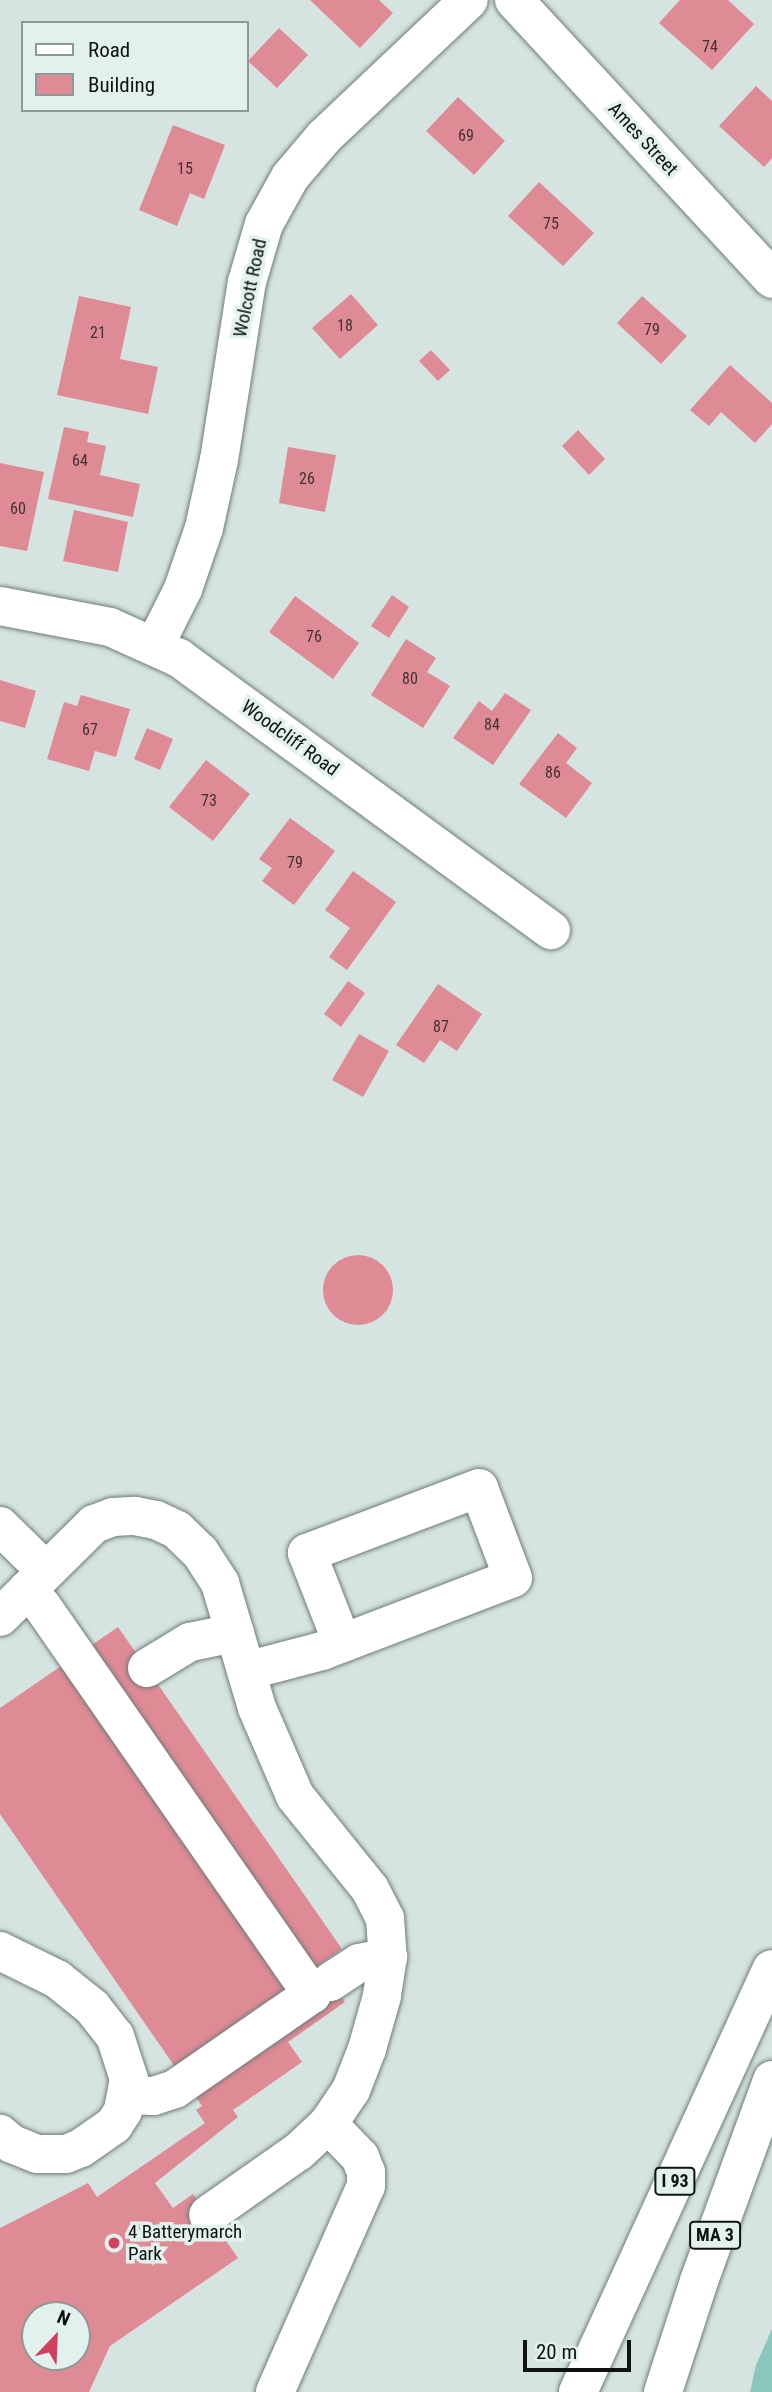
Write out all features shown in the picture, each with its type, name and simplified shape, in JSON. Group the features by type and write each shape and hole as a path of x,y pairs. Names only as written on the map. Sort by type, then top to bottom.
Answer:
{"main road":[{"name":"Wolcott Road","path":"155,645 183,589 204,528 219,460 247,282 264,224 290,177 324,136 469,0"},
{"name":"Ames Street","path":"514,0 772,279"},
{"name":"Woodcliff Road","path":"0,606 110,627 155,645 200,671 551,930"},
{"path":"246,1671 342,1643 513,1578 479,1488 307,1553 342,1643"},
{"path":"0,1617 86,1530 102,1520 135,1516 156,1520 189,1540 211,1566 226,1600 273,1752 295,1796 379,1904 388,1929 388,1957 380,2006 360,2072 328,2124 299,2151 208,2216"},
{"path":"0,1526 36,1580 46,1612 312,1994 175,2089 153,2096 128,2095"},
{"path":"147,1668 190,1642 236,1633"},
{"path":"0,1951 57,1979 106,2021 123,2051 129,2079 128,2095 114,2125 99,2139 65,2154 52,2156 24,2151 0,2134"},
{"path":"330,1982 359,1963 388,1957"},
{"name":"I 93","path":"578,2392 772,1969"},
{"name":"MA 3","path":"663,2392 699,2281 772,2080"},
{"path":"275,2392 366,2186 366,2172 360,2157 328,2124"}],"green space":[{"path":"772,2329 772,2392 750,2392 756,2365"}],"building":[{"path":"310,0 379,0 393,13 360,48"},
{"path":"680,0 728,0 754,24 712,70 659,23"},
{"path":"279,28 308,55 277,88 248,61"},
{"path":"756,86 772,101 772,158 764,167 719,126"},
{"path":"458,97 505,141 474,175 426,131"},
{"path":"173,125 225,145 204,199 190,193 177,226 139,210"},
{"path":"539,182 594,233 563,266 508,216"},
{"path":"351,294 378,325 340,359 312,328"},
{"path":"79,296 131,307 120,359 158,367 148,414 57,395"},
{"path":"642,296 687,336 661,364 617,323"},
{"path":"431,350 450,370 438,381 419,361"},
{"path":"730,365 772,403 772,424 755,443 721,412 709,426 690,410"},
{"path":"64,427 89,432 87,442 106,446 100,475 140,484 133,517 48,499"},
{"path":"578,430 605,459 589,475 562,446"},
{"path":"288,447 336,455 325,512 279,503"},
{"path":"0,463 44,472 27,551 0,546"},
{"path":"74,510 128,522 118,572 63,561"},
{"path":"392,595 409,607 389,638 371,626"},
{"path":"295,596 359,643 333,679 269,632"},
{"path":"406,639 436,658 427,672 450,686 423,728 371,695"},
{"path":"0,680 36,691 25,728 0,721"},
{"path":"505,693 531,710 493,765 453,738 479,701 492,711"},
{"path":"81,695 130,709 116,757 95,751 89,771 47,759 64,702 77,706"},
{"path":"147,728 173,739 160,770 134,759"},
{"path":"558,733 577,748 566,763 592,783 566,818 519,784"},
{"path":"206,760 250,794 213,841 169,807"},
{"path":"290,818 335,851 294,905 262,881 272,868 259,859"},
{"path":"353,871 396,902 347,970 329,957 350,928 325,910"},
{"path":"348,981 365,993 341,1027 324,1014"},
{"path":"438,984 482,1014 457,1051 440,1040 424,1063 396,1045"},
{"path":"359,1034 389,1051 363,1097 332,1080"},
{"path":"358,1255 383,1265 393,1290 383,1315 358,1325 333,1315 323,1290 333,1265"},
{"path":"118,1627 342,1949 319,1965 345,2002 288,2042 302,2062 233,2110 238,2117 155,2183 173,2208 193,2194 238,2258 110,2346 89,2392 0,2392 0,2228 88,2183 97,2197 205,2123 196,2110 202,2106 0,1814 0,1708"}],"place":[{"name":"4 Batterymarch Park","path":"114,2243"}]}
